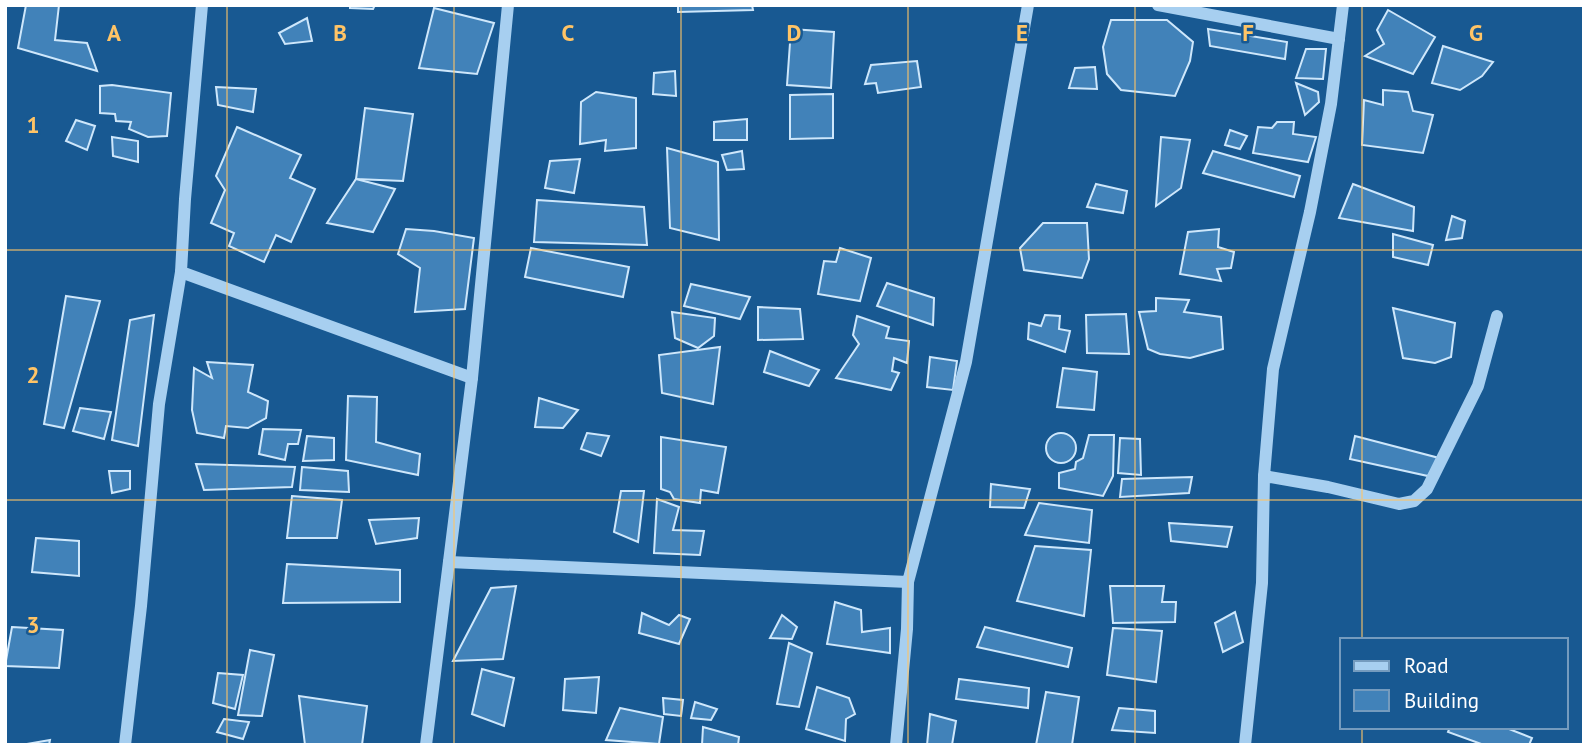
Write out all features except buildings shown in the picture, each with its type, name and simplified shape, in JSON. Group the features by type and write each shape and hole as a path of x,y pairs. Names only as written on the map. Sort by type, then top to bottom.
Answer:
{"street":[{"path":"125,745 141,606 159,404 181,272 202,5"},
{"path":"426,745 472,378 508,5"},
{"path":"896,745 907,629 908,582 966,362 1028,5"},
{"path":"1158,5 1339,39"},
{"path":"1245,745 1262,583 1264,476 1273,369 1331,104 1343,5"},
{"path":"181,272 472,378"},
{"path":"1264,476 1328,487 1399,504 1414,501 1427,489 1478,386 1497,316"},
{"path":"449,562 908,582"}]}
